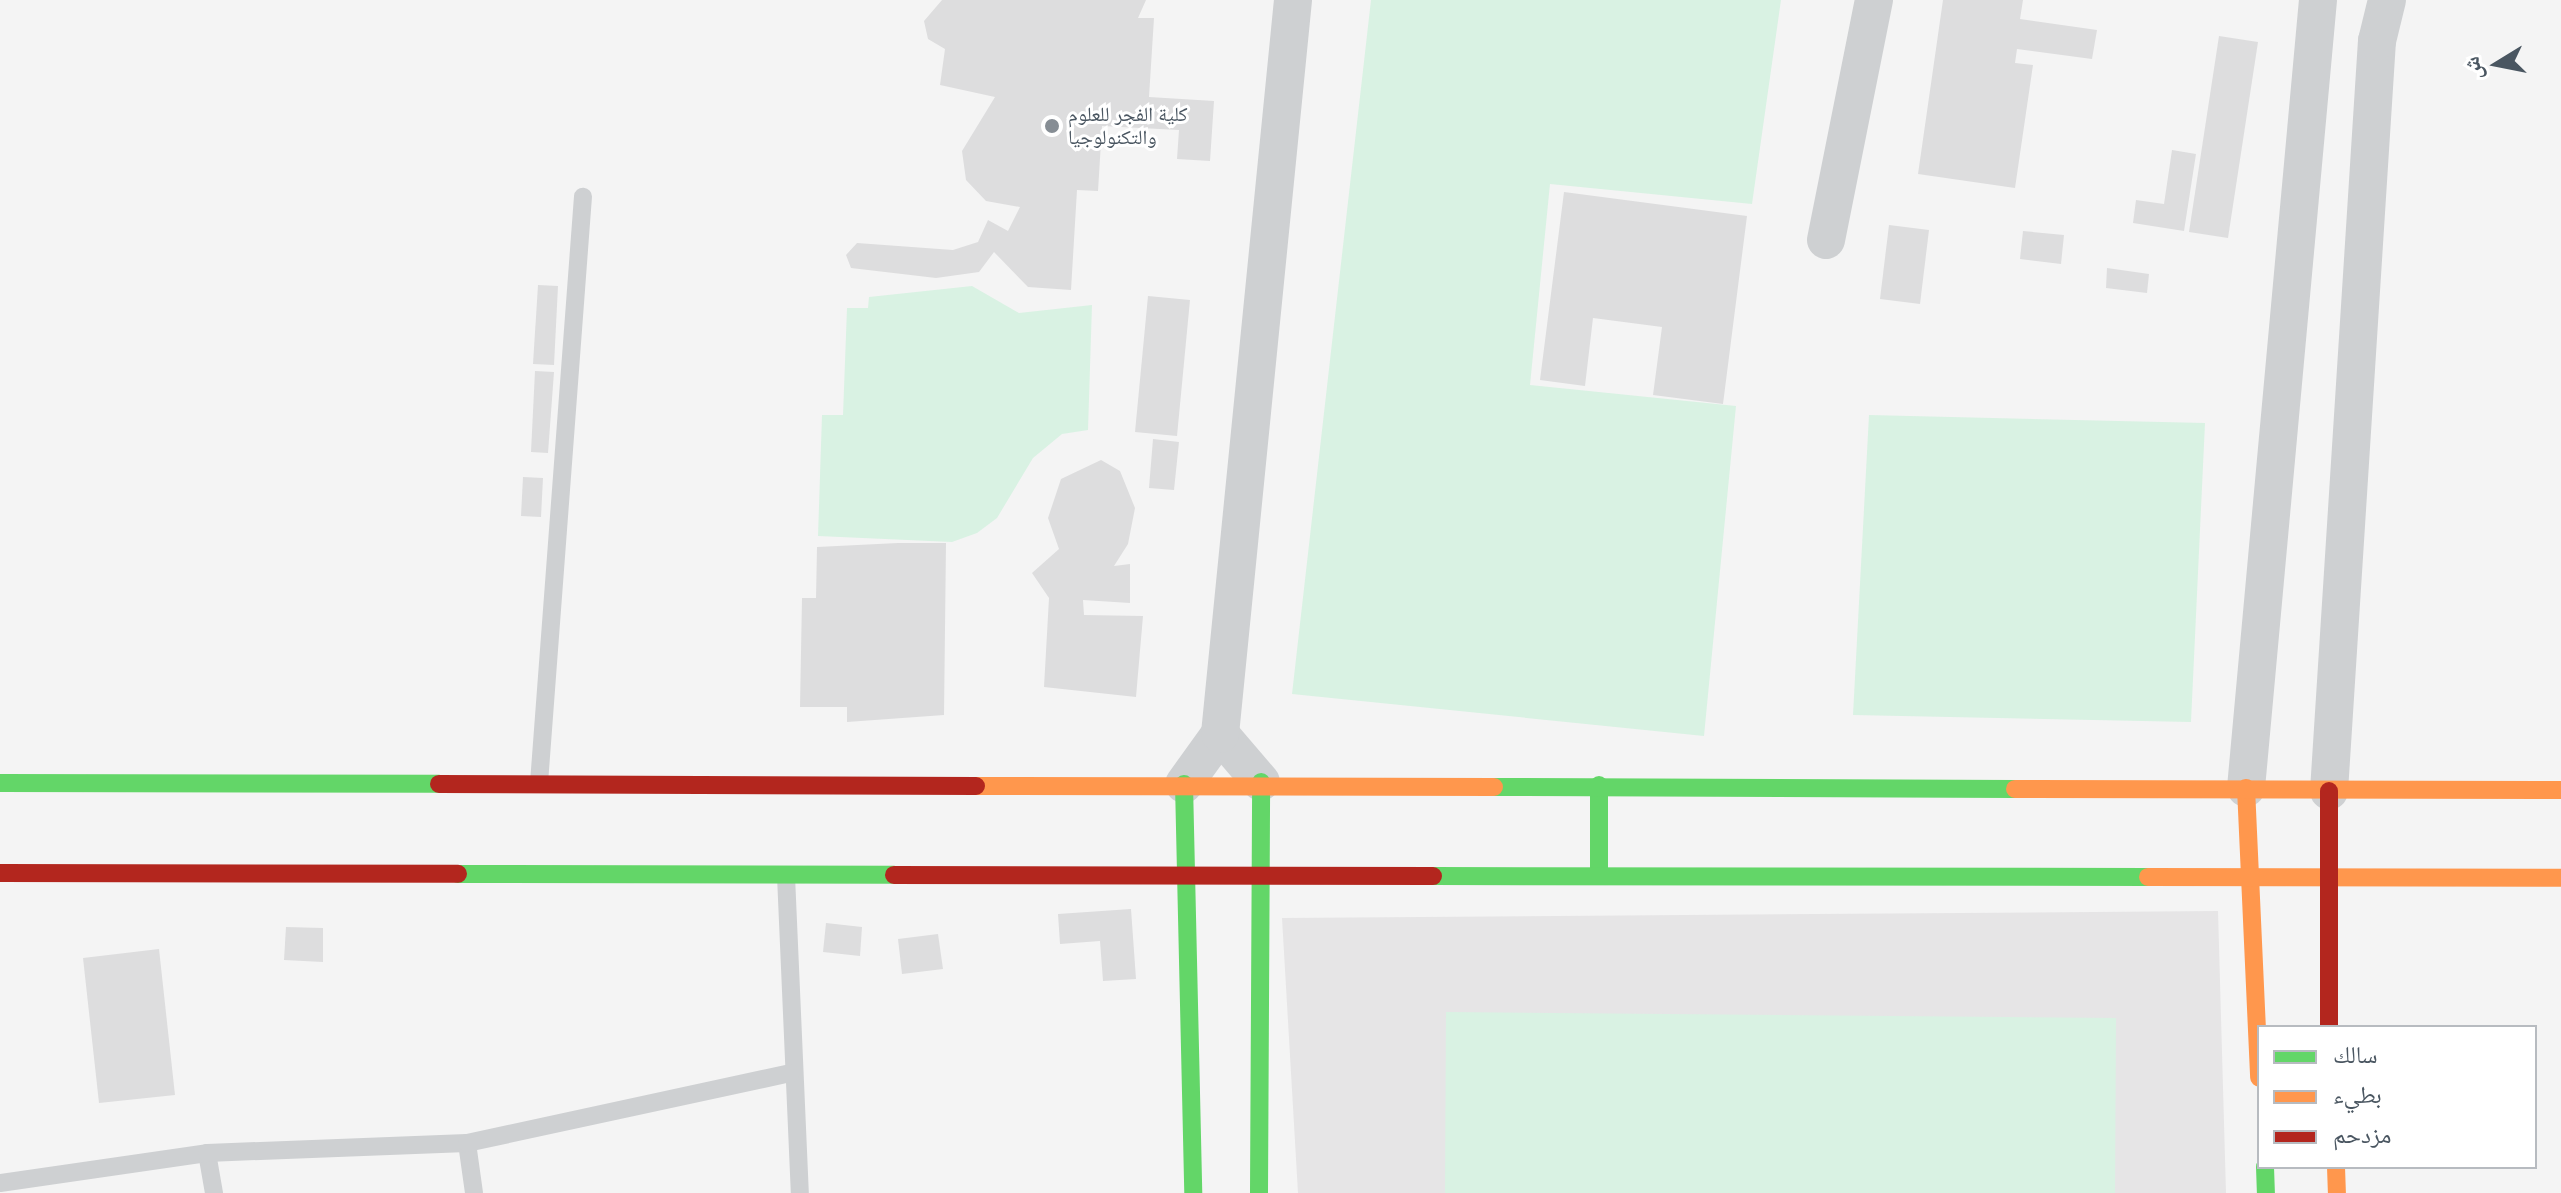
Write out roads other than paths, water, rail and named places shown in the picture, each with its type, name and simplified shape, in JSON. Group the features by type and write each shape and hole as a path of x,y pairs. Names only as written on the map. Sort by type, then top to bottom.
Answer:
{"street":[{"path":"1193,1193 1184,784 1220,734 1293,0"},
{"path":"1826,240 1874,0"},
{"path":"2257,1047 2246,878 2246,788 2318,0"},
{"path":"2329,1025 2324,879 2377,41 2387,0"},
{"path":"1220,734 1261,782 1248,1101 1259,1193"},
{"path":"0,783 1261,782 2329,791 2561,790"},
{"path":"1599,785 1599,874"},
{"path":"0,873 786,876 1184,872 2561,878"},
{"path":"1189,1098 1216,1099"},
{"path":"2265,1169 2266,1193"},
{"path":"2336,1169 2337,1193"}],"lane":[{"path":"539,783 583,197"},
{"path":"786,876 791,1073 800,1193"},
{"path":"0,1183 207,1153 467,1143 791,1073"},
{"path":"467,1143 474,1193"},
{"path":"207,1153 214,1193"}],"place":[{"name":"كلية الفجر للعلوم والتكنولوجيا","path":"1052,126"}]}
